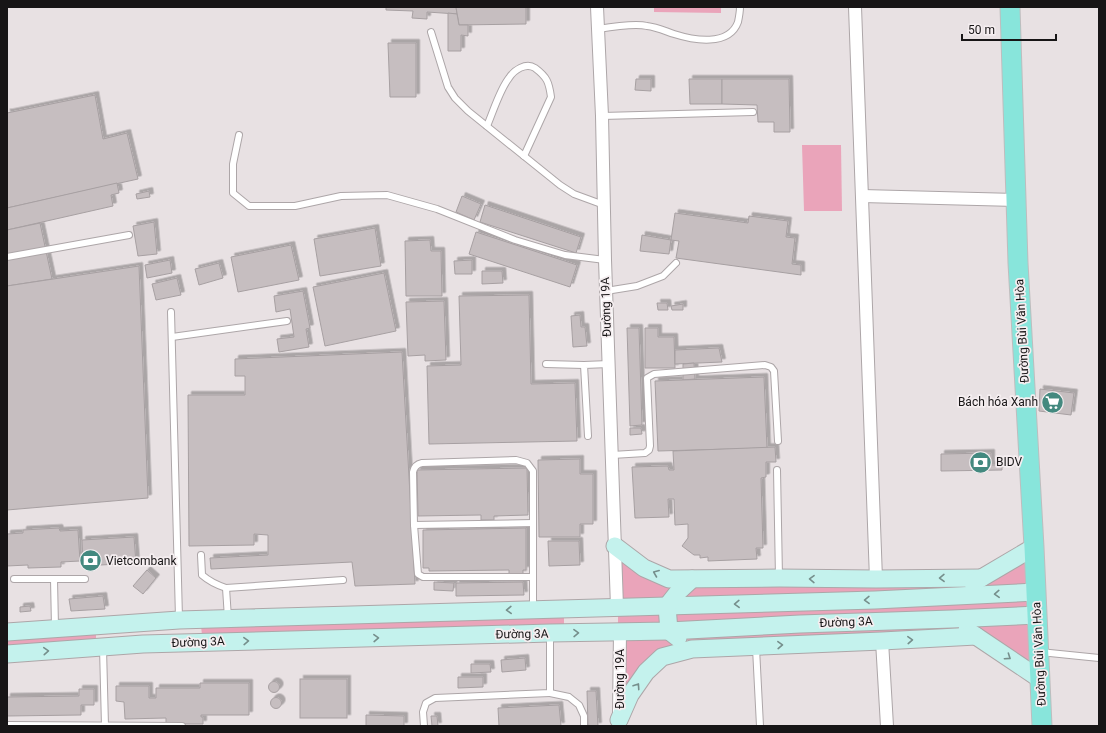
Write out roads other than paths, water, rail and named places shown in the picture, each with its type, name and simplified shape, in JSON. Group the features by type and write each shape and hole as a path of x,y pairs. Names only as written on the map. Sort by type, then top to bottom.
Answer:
{"main road":[{"name":"Đường Bùi Văn Hòa","path":"1010,7 1018,263 1034,546 1042,726"}],"street":[{"name":"Đường 19A","path":"597,7 602,116 608,364 617,607"},
{"path":"855,7 876,579"},
{"path":"862,196 1016,200"},
{"path":"615,546 644,568 669,579 981,578"},
{"path":"950,596 1034,546"},
{"path":"692,579 678,592 667,606 669,631 692,649"},
{"name":"Đường 3A","path":"7,632 142,622 228,618 667,606 1036,592"},
{"path":"617,607 620,632"},
{"name":"Đường 3A","path":"7,654 143,644 669,631 800,624 1037,615"},
{"path":"952,619 1040,679"},
{"path":"142,622 143,644"},
{"name":"Đường 19A","path":"620,632 620,723"},
{"name":"Đường 3A","path":"620,723 630,695 646,672 662,657 692,649 976,636"},
{"path":"882,641 887,726"}],"lane":[{"path":"598,29 639,25 701,40 720,38 728,35 737,23 740,7"},
{"path":"431,32 448,87 454,98 560,185 574,194 604,206"},
{"path":"487,126 505,84 513,72 523,66 532,66 544,75 550,88 551,97 524,156"},
{"path":"602,116 753,112"},
{"path":"239,135 233,164 233,192 249,206 295,206 341,196 387,195 437,209 515,240 565,255 605,260"},
{"path":"7,257 129,235"},
{"path":"606,291 637,286 663,276 676,263"},
{"path":"171,312 179,620"},
{"path":"172,337 287,321"},
{"path":"546,364 608,364"},
{"path":"584,365 588,436"},
{"path":"612,455 645,453 649,450 647,378 654,374 765,365 771,368 774,371 778,441"},
{"path":"533,576 424,577 418,574 414,525 414,467 422,463 516,460 527,463 533,471 534,610"},
{"path":"777,470 779,578"},
{"path":"414,525 533,523"},
{"path":"201,555 202,575 216,585 226,588 343,580"},
{"path":"14,579 84,579"},
{"path":"54,579 55,628"},
{"path":"226,588 228,618"},
{"path":"550,633 550,693"},
{"path":"103,646 105,725"},
{"path":"756,646 760,726"},
{"path":"1039,652 1099,658"},
{"path":"424,726 423,712 426,703 435,698 550,693 569,697 579,705 584,716 584,726"},
{"path":"7,725 182,726"}],"place":[{"name":"Bách hóa Xanh","path":"1053,402"},
{"name":"BIDV","path":"981,462"},
{"name":"Vietcombank","path":"91,561"}]}
